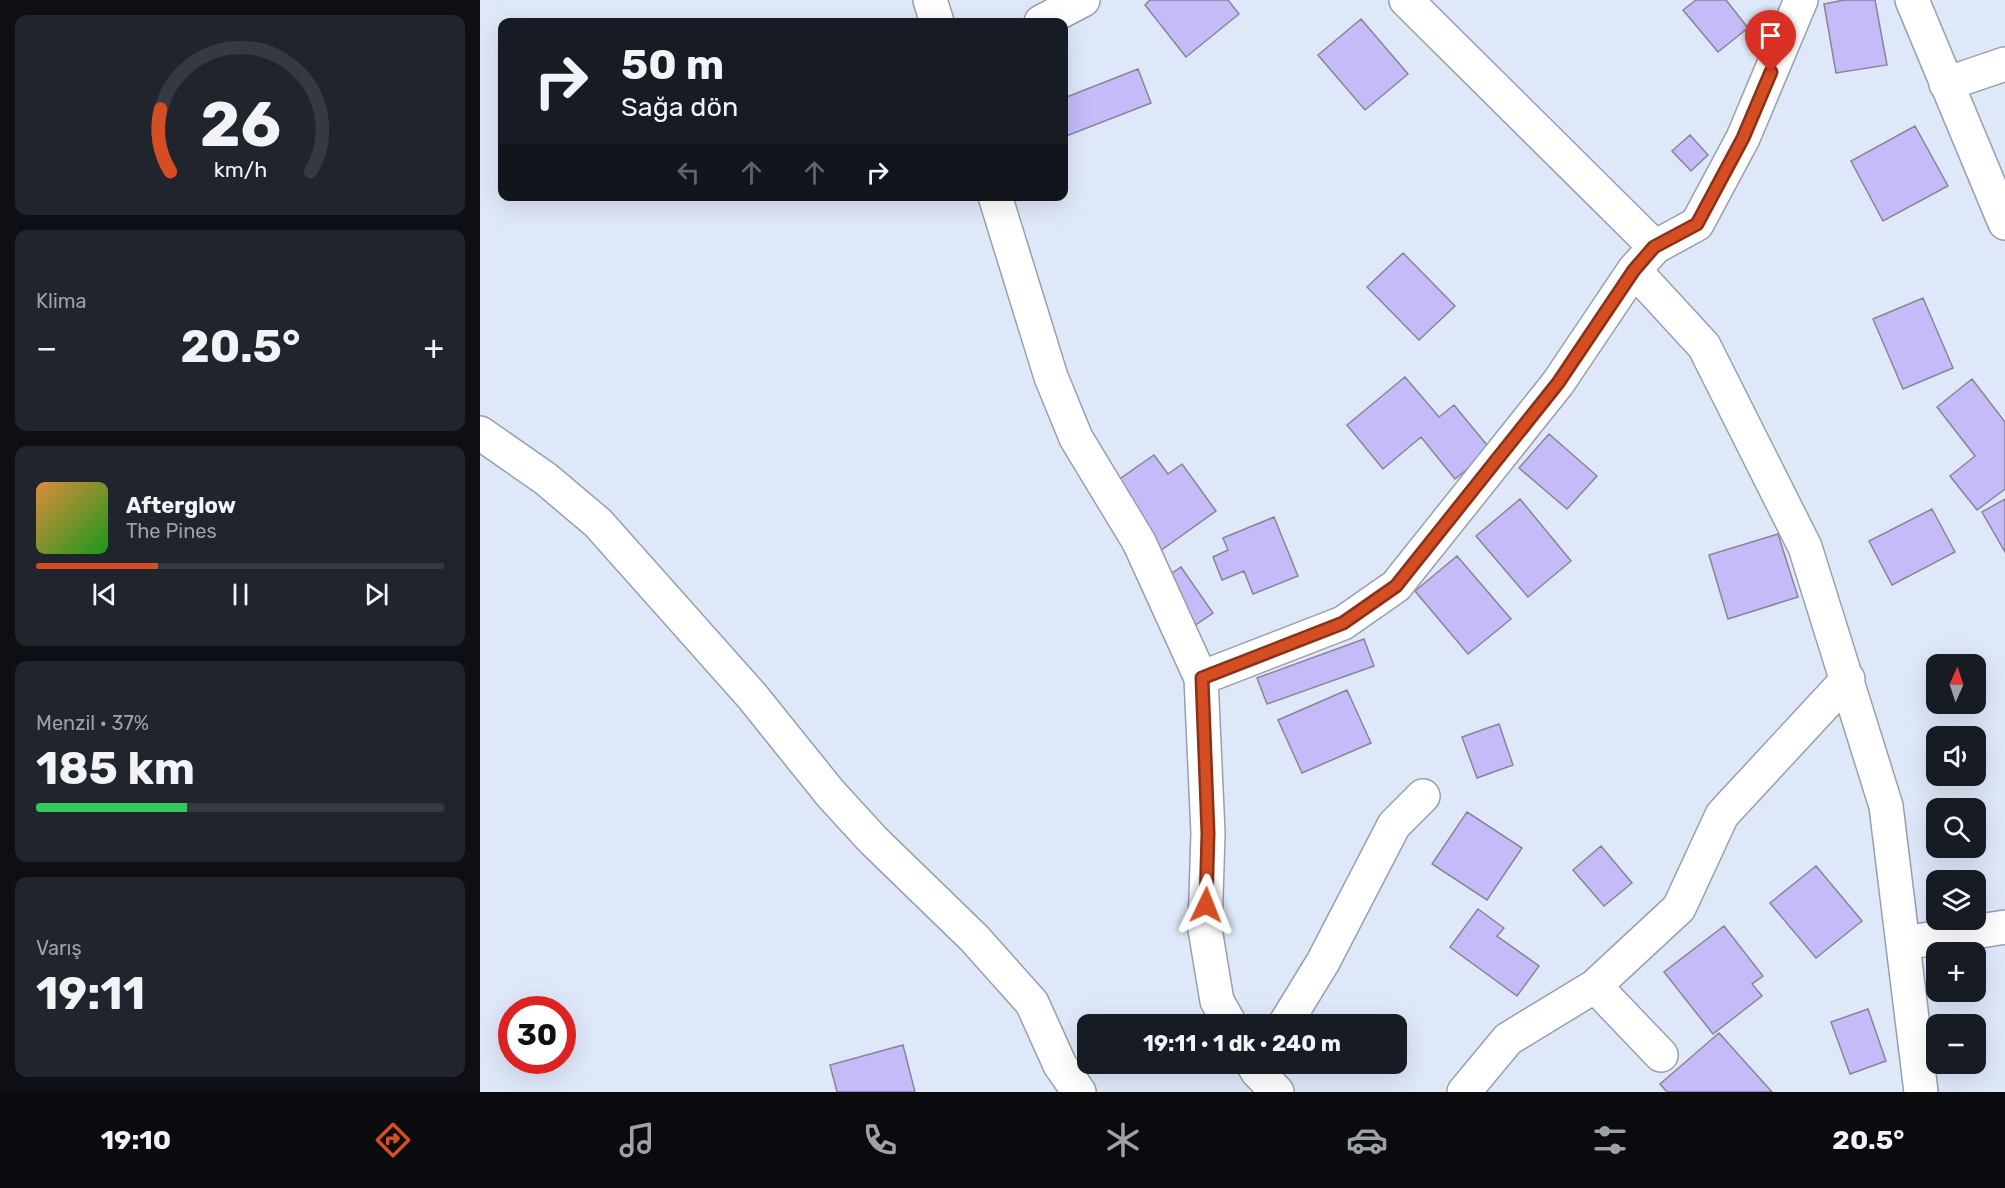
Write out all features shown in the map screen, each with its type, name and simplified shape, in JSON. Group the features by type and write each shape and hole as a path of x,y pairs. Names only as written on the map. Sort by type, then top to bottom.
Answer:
{"street":[{"path":"930,0 936,18"},
{"path":"1049,18 1083,0"},
{"path":"1406,0 1644,258 1704,346 1805,547 1886,806 1921,1092"},
{"path":"1202,678 1343,623 1396,586 1558,383 1644,258 1697,224 1743,138 1801,0"},
{"path":"1912,0 2005,223"},
{"path":"1946,84 2005,64"},
{"path":"997,201 1051,378 1076,438 1139,542 1202,678 1208,833 1205,929 1216,1001 1224,1014"},
{"path":"480,433 546,479 598,523 752,696 830,793 873,840 974,938 1032,1003 1060,1065 1079,1092"},
{"path":"1464,1092 1508,1040 1595,986 1679,908 1722,815 1848,679"},
{"path":"1291,1014 1323,962 1394,825 1423,796"},
{"path":"1904,943 2005,927"},
{"path":"1595,986 1661,1055"}],"building":[{"path":"1150,0 1228,0 1239,14 1186,57 1145,5"},
{"path":"1696,0 1726,0 1748,28 1718,52 1683,10"},
{"path":"1844,0 1875,0 1887,65 1836,73 1824,4"},
{"path":"1361,19 1408,74 1365,110 1318,55"},
{"path":"1138,69 1151,103 1068,135 1068,96"},
{"path":"1915,126 1948,186 1883,221 1851,161"},
{"path":"1690,135 1708,155 1691,171 1672,151"},
{"path":"1403,253 1455,306 1419,340 1367,287"},
{"path":"1923,298 1953,368 1903,389 1873,319"},
{"path":"1405,377 1439,417 1454,405 1491,450 1455,479 1421,437 1383,469 1347,425"},
{"path":"1972,379 2005,422 2005,489 1977,510 1950,476 1975,456 1937,407"},
{"path":"1549,434 1597,476 1567,509 1519,468"},
{"path":"1154,455 1168,474 1182,464 1216,511 1160,551 1111,485"},
{"path":"1520,499 1571,561 1528,597 1476,536"},
{"path":"2005,499 2005,552 1982,512"},
{"path":"1932,509 1955,552 1892,585 1869,541"},
{"path":"1274,517 1298,576 1253,594 1244,571 1222,580 1213,557 1228,550 1223,538"},
{"path":"1778,534 1798,597 1728,619 1709,555"},
{"path":"1457,556 1511,619 1468,654 1415,591"},
{"path":"1181,567 1213,613 1194,626 1162,580"},
{"path":"1364,639 1374,666 1267,704 1257,678"},
{"path":"1347,690 1371,743 1302,773 1278,720"},
{"path":"1499,724 1513,765 1477,778 1462,737"},
{"path":"1467,812 1522,848 1487,900 1432,864"},
{"path":"1601,846 1632,883 1604,906 1573,870"},
{"path":"1816,866 1862,921 1816,958 1770,903"},
{"path":"1478,909 1504,928 1497,936 1539,966 1517,996 1450,947"},
{"path":"1724,926 1763,976 1752,984 1762,996 1713,1034 1664,972"},
{"path":"1868,1009 1886,1061 1850,1074 1831,1022"},
{"path":"1719,1033 1772,1092 1667,1092 1660,1084"},
{"path":"903,1045 915,1092 837,1092 830,1065"}],"route":[{"path":"1206,905 1208,833 1202,678 1343,623 1396,586 1558,383 1634,270 1654,247 1697,224 1743,138 1771,72"}]}
